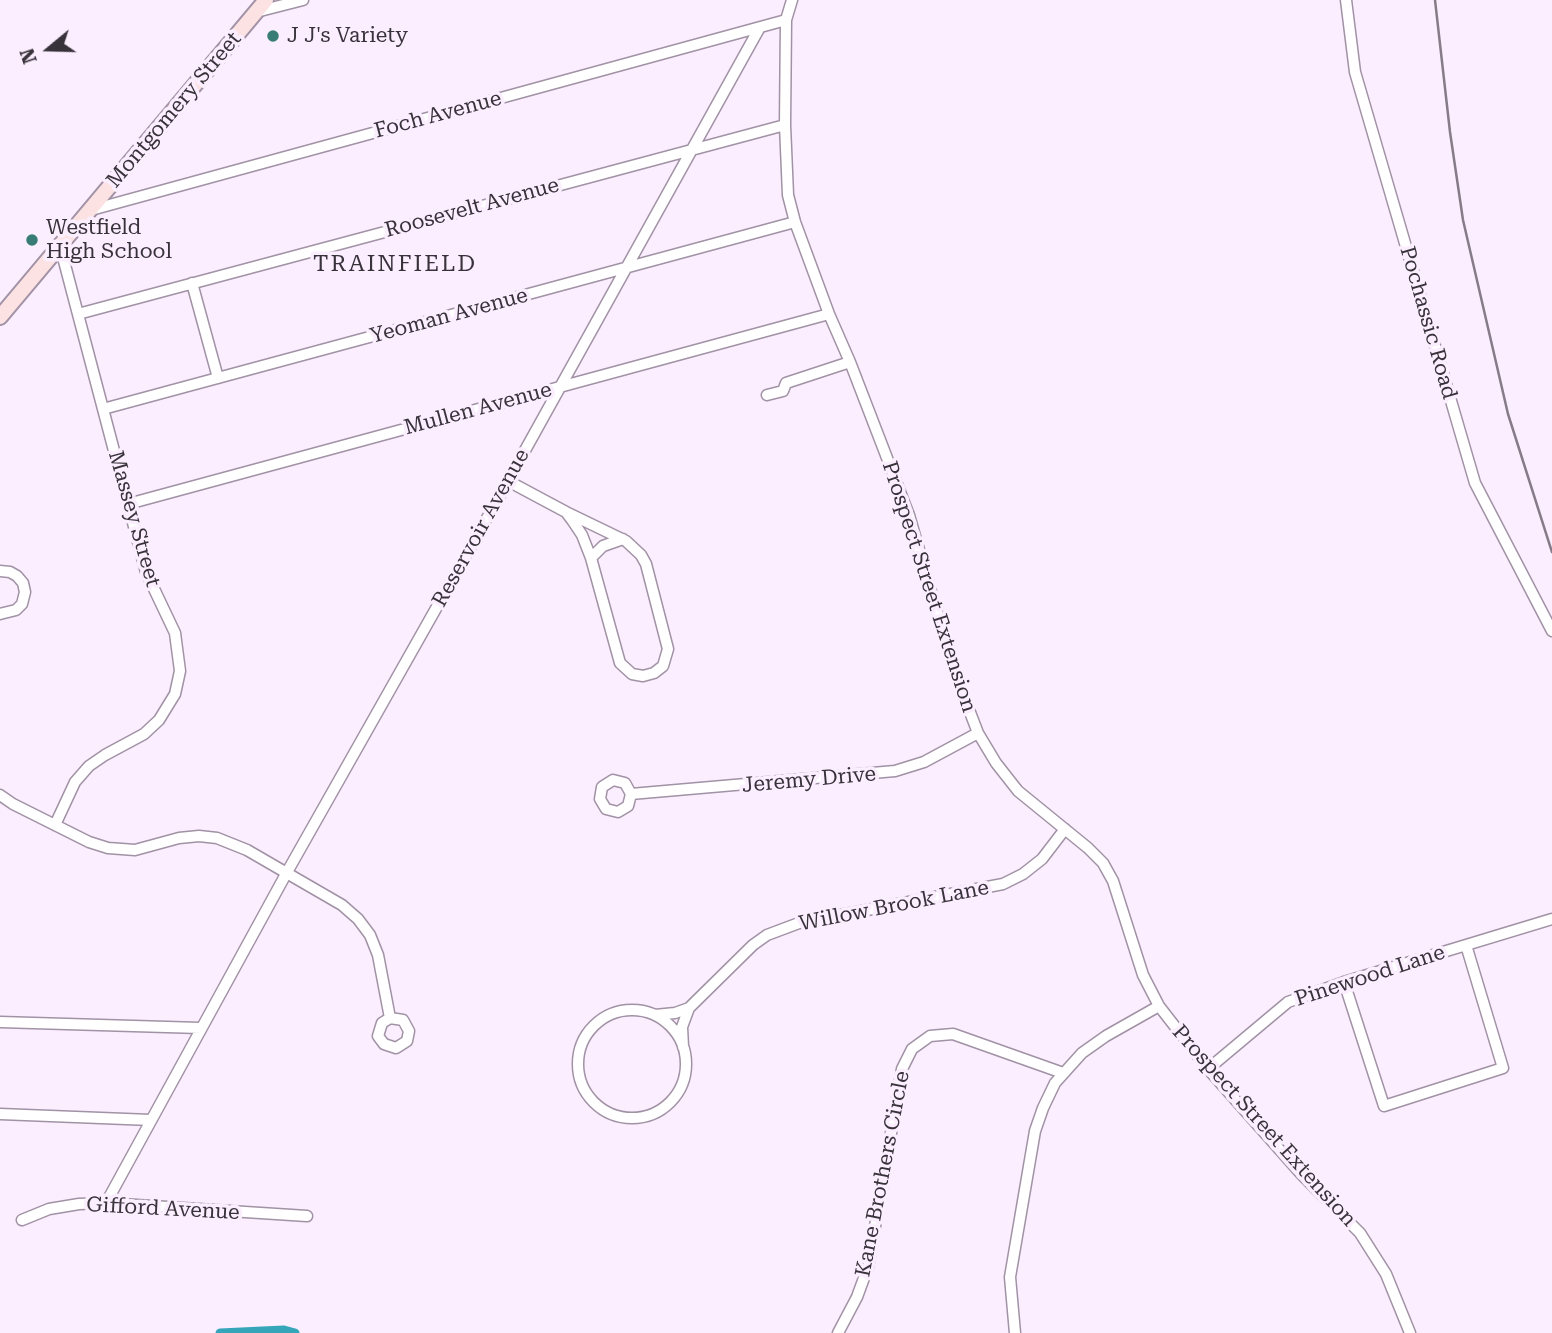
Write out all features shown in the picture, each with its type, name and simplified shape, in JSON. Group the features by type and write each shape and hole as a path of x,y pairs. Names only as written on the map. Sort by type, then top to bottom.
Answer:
{"main road":[{"name":"Montgomery Street","path":"0,317 266,0"}],"street":[{"path":"255,12 303,0"},
{"name":"Prospect Street Extension","path":"792,0 786,20 785,125 788,195 794,222 909,514 953,668 978,733 996,763 1018,791 1095,854 1109,872 1143,975 1159,1006 1208,1069 1302,1175 1360,1233 1385,1274 1410,1333"},
{"name":"Pochassic Road","path":"1346,0 1355,72 1475,483 1552,631"},
{"name":"Foch Avenue","path":"90,211 786,20"},
{"name":"Reservoir Avenue","path":"106,1203 200,1028 760,27"},
{"name":"Roosevelt Avenue","path":"78,314 785,125"},
{"name":"Yeoman Avenue","path":"103,410 794,222"},
{"name":"Massey Street","path":"55,825 70,792 82,774 105,755 152,728 170,704 178,683 180,657 175,633 146,572 60,246"},
{"path":"192,283 218,378"},
{"name":"Mullen Avenue","path":"128,504 829,314"},
{"path":"767,395 783,391 786,383 850,362"},
{"path":"508,481 623,539 634,548 646,564 667,644 666,661 654,673 643,676 632,674 620,663 591,558 582,535 566,512"},
{"path":"591,558 603,546 623,539"},
{"path":"0,571 18,576 25,592 22,604 16,610 0,614"},
{"name":"Jeremy Drive","path":"631,794 895,771 924,762 978,733"},
{"path":"0,795 99,846 126,851 189,836 208,836 247,850 342,905 365,927 378,955 390,1017"},
{"name":"Willow Brook Lane","path":"689,1008 753,945 775,931 807,921 1003,884 1023,874 1042,859 1065,829"},
{"name":"Pinewood Lane","path":"1208,1069 1288,1002 1344,982 1552,919"},
{"path":"1344,982 1384,1106 1503,1068 1466,945"},
{"path":"1015,1333 1010,1277 1034,1138 1043,1108 1063,1073 1094,1044 1159,1006"},
{"path":"655,1015 689,1008"},
{"path":"683,1047 669,1025 655,1015 638,1010 620,1011 604,1017 590,1028 581,1044 579,1078 592,1101 606,1111 622,1117 639,1118 655,1113 669,1103 680,1089 685,1073 682,1027 689,1008"},
{"path":"0,1022 200,1028"},
{"name":"Kane Brothers Circle","path":"838,1333 857,1297 868,1267 902,1069 912,1049 930,1036 953,1034 1063,1073"},
{"path":"0,1114 151,1120"},
{"name":"Gifford Avenue","path":"22,1220 49,1209 106,1203 307,1216"}],"waterway":[{"path":"220,1333 284,1330 295,1333"}],"railway":[{"path":"1435,0 1463,220 1508,414 1552,552"}],"place":[{"name":"J J's Variety","path":"273,36"},
{"name":"Westfield High School","path":"32,240"}],"district":[{"name":"TRAINFIELD","path":"395,264"}]}
